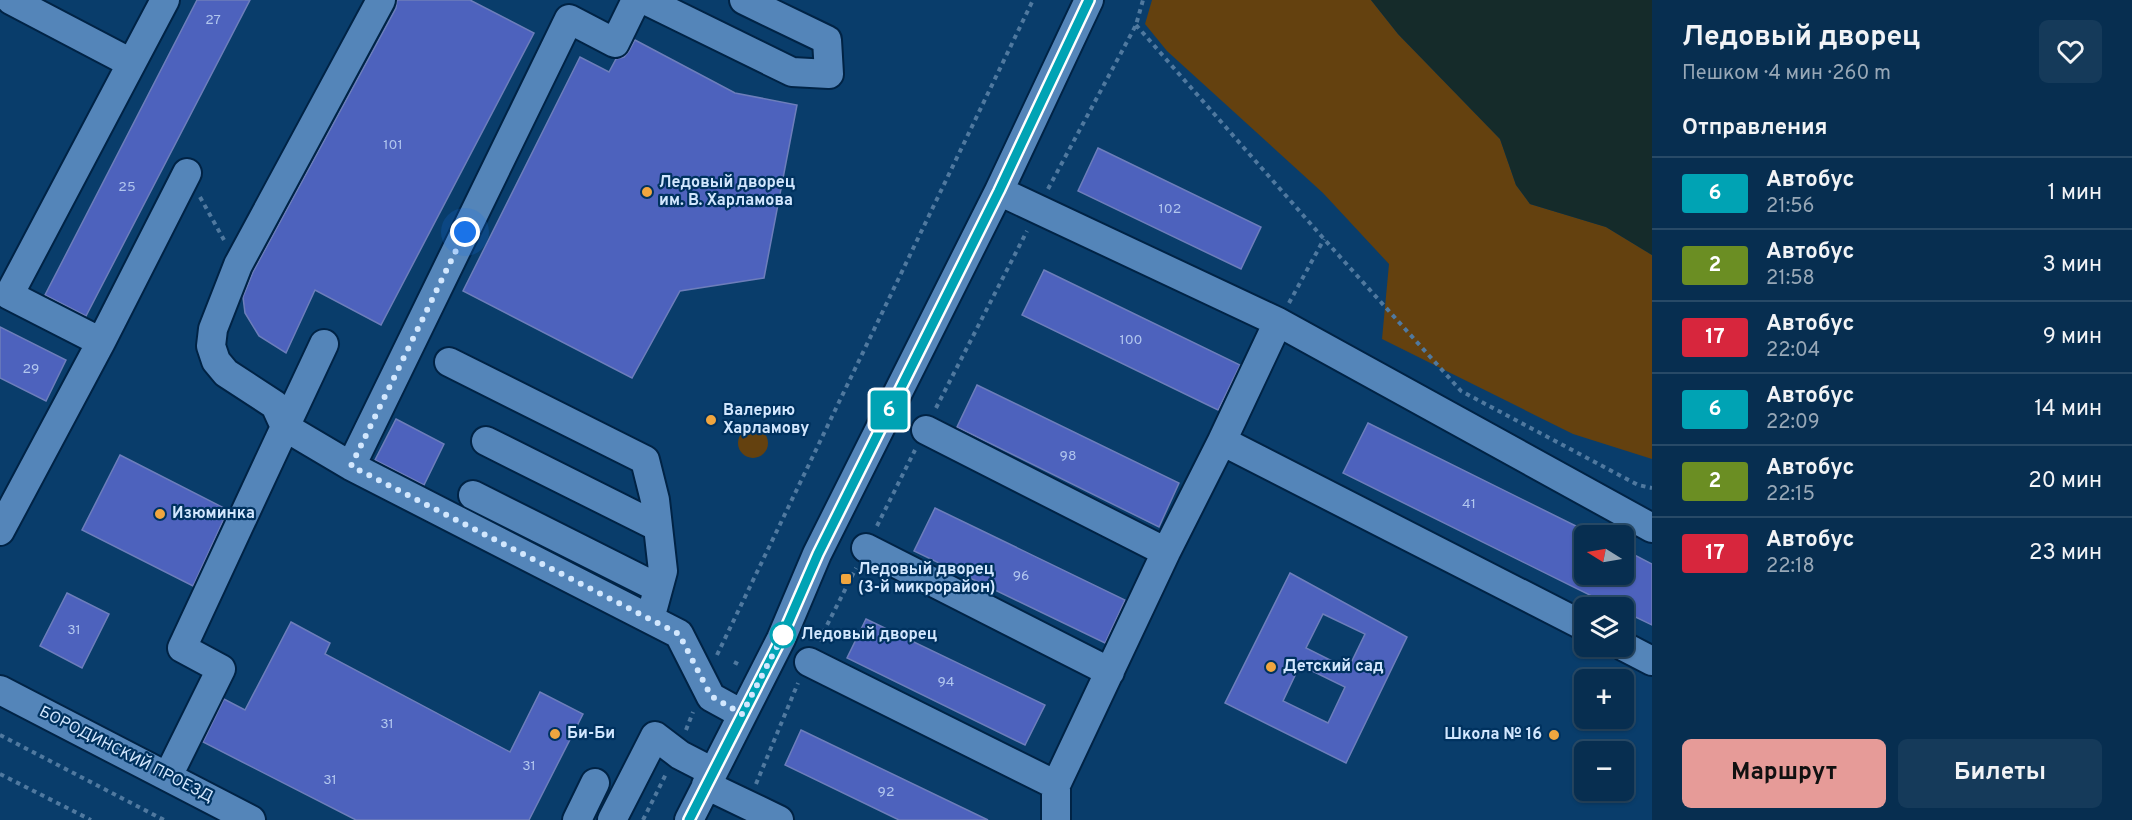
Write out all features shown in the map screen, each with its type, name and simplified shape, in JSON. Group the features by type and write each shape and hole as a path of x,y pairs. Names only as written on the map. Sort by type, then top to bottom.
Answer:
{"street":[{"path":"11,0 131,63"},
{"path":"101,342 9,295 165,0"},
{"path":"381,0 238,265 216,320 211,346 216,361 226,373 275,405 285,427 351,466 679,634 711,696 742,714"},
{"path":"351,466 569,19 615,43 636,0"},
{"path":"645,0 792,72 829,74 827,40 744,0"},
{"path":"689,820 781,639 823,543 999,191 1089,0"},
{"path":"0,531 101,342 187,173"},
{"path":"999,191 1278,322 1652,528"},
{"path":"1056,820 1056,785 1278,322"},
{"path":"168,776 221,669 182,648 324,344"},
{"path":"448,362 645,460 655,500 663,571 650,619"},
{"path":"926,430 1166,552"},
{"path":"486,441 658,528"},
{"path":"1222,441 1574,621"},
{"path":"472,495 658,588"},
{"path":"866,548 1110,672"},
{"path":"1634,652 1652,661"},
{"path":"809,662 1056,785"},
{"name":"БОРОДИНСКИЙ ПРОЕЗД","path":"0,690 251,820"},
{"path":"612,820 655,736 748,805 779,820"},
{"path":"577,820 595,783"}],"path":[{"path":"643,820 676,753 727,634 1033,0"},
{"path":"1037,210 1136,25 1143,0"},
{"path":"1136,25 1461,391 1638,485 1652,488"},
{"path":"187,173 238,265"},
{"path":"1278,322 1324,239"},
{"path":"748,805 792,694"},
{"path":"0,735 164,820"},
{"path":"0,774 91,820"}],"shaded area":[{"path":"1152,0 1371,0 1398,34 1500,139 1516,185 1530,204 1606,227 1652,255 1652,459 1573,434 1382,339 1389,264 1323,193 1167,51 1145,24"},
{"path":"1371,0 1652,0 1652,255 1606,227 1530,204 1516,185 1500,139 1398,34"},
{"path":"753,428 759,429 767,437 767,449 759,457 753,458 747,457 739,449 738,443 739,437 747,429"}],"building":[{"path":"197,0 250,0 86,316 45,295"},
{"path":"397,0 470,0 534,33 381,325 315,290 286,353 259,336 245,313 243,297 253,272 396,8"},
{"name":"Ледовый дворец им. В. Харламова","path":"635,40 735,93 797,105 764,278 680,291 632,378 463,291 580,57 609,72 616,59 624,57"},
{"path":"1098,148 1261,227 1241,269 1078,191"},
{"path":"1044,270 1240,365 1218,410 1022,315"},
{"path":"0,327 66,360 46,401 0,378"},
{"path":"977,385 1179,483 1159,527 957,427"},
{"path":"396,419 444,444 424,485 375,460"},
{"path":"1368,423 1574,525 1574,585 1634,585 1634,555 1652,564 1652,625 1634,616 1634,597 1594,597 1343,473"},
{"path":"120,455 228,510 193,586 82,530"},
{"path":"935,508 1125,600 1105,643 914,551"},
{"name":"Детский сад","path":"1290,573 1407,637 1346,763 1225,703","holes":["1323,614 1365,634 1348,669 1306,648","1300,665 1345,687 1328,723 1283,701"]},
{"path":"67,593 109,614 82,668 40,646"},
{"path":"866,619 1045,705 1025,745 847,658"},
{"path":"291,622 330,643 325,654 510,752 540,692 583,714 529,820 356,820 203,742 224,699 245,710"},
{"path":"801,730 988,820 899,820 785,765"}],"bus line":[{"name":"6","path":"689,820 781,639 818,554 999,191 1089,0"}],"place":[{"name":"Ледовый дворец им. В. Харламова","path":"647,192"},
{"name":"Валерию Харламову","path":"711,420"},
{"name":"Изюминка","path":"160,514"},
{"name":"Ледовый дворец (3-й микрорайон)","path":"846,579"},
{"name":"Ледовый дворец","path":"783,635"},
{"name":"Детский сад","path":"1271,667"},
{"name":"Би-Би","path":"555,734"},
{"name":"Школа № 16","path":"1554,735"}],"route":[{"path":"465,232 351,466 679,634 711,696 742,714 783,635"}]}
